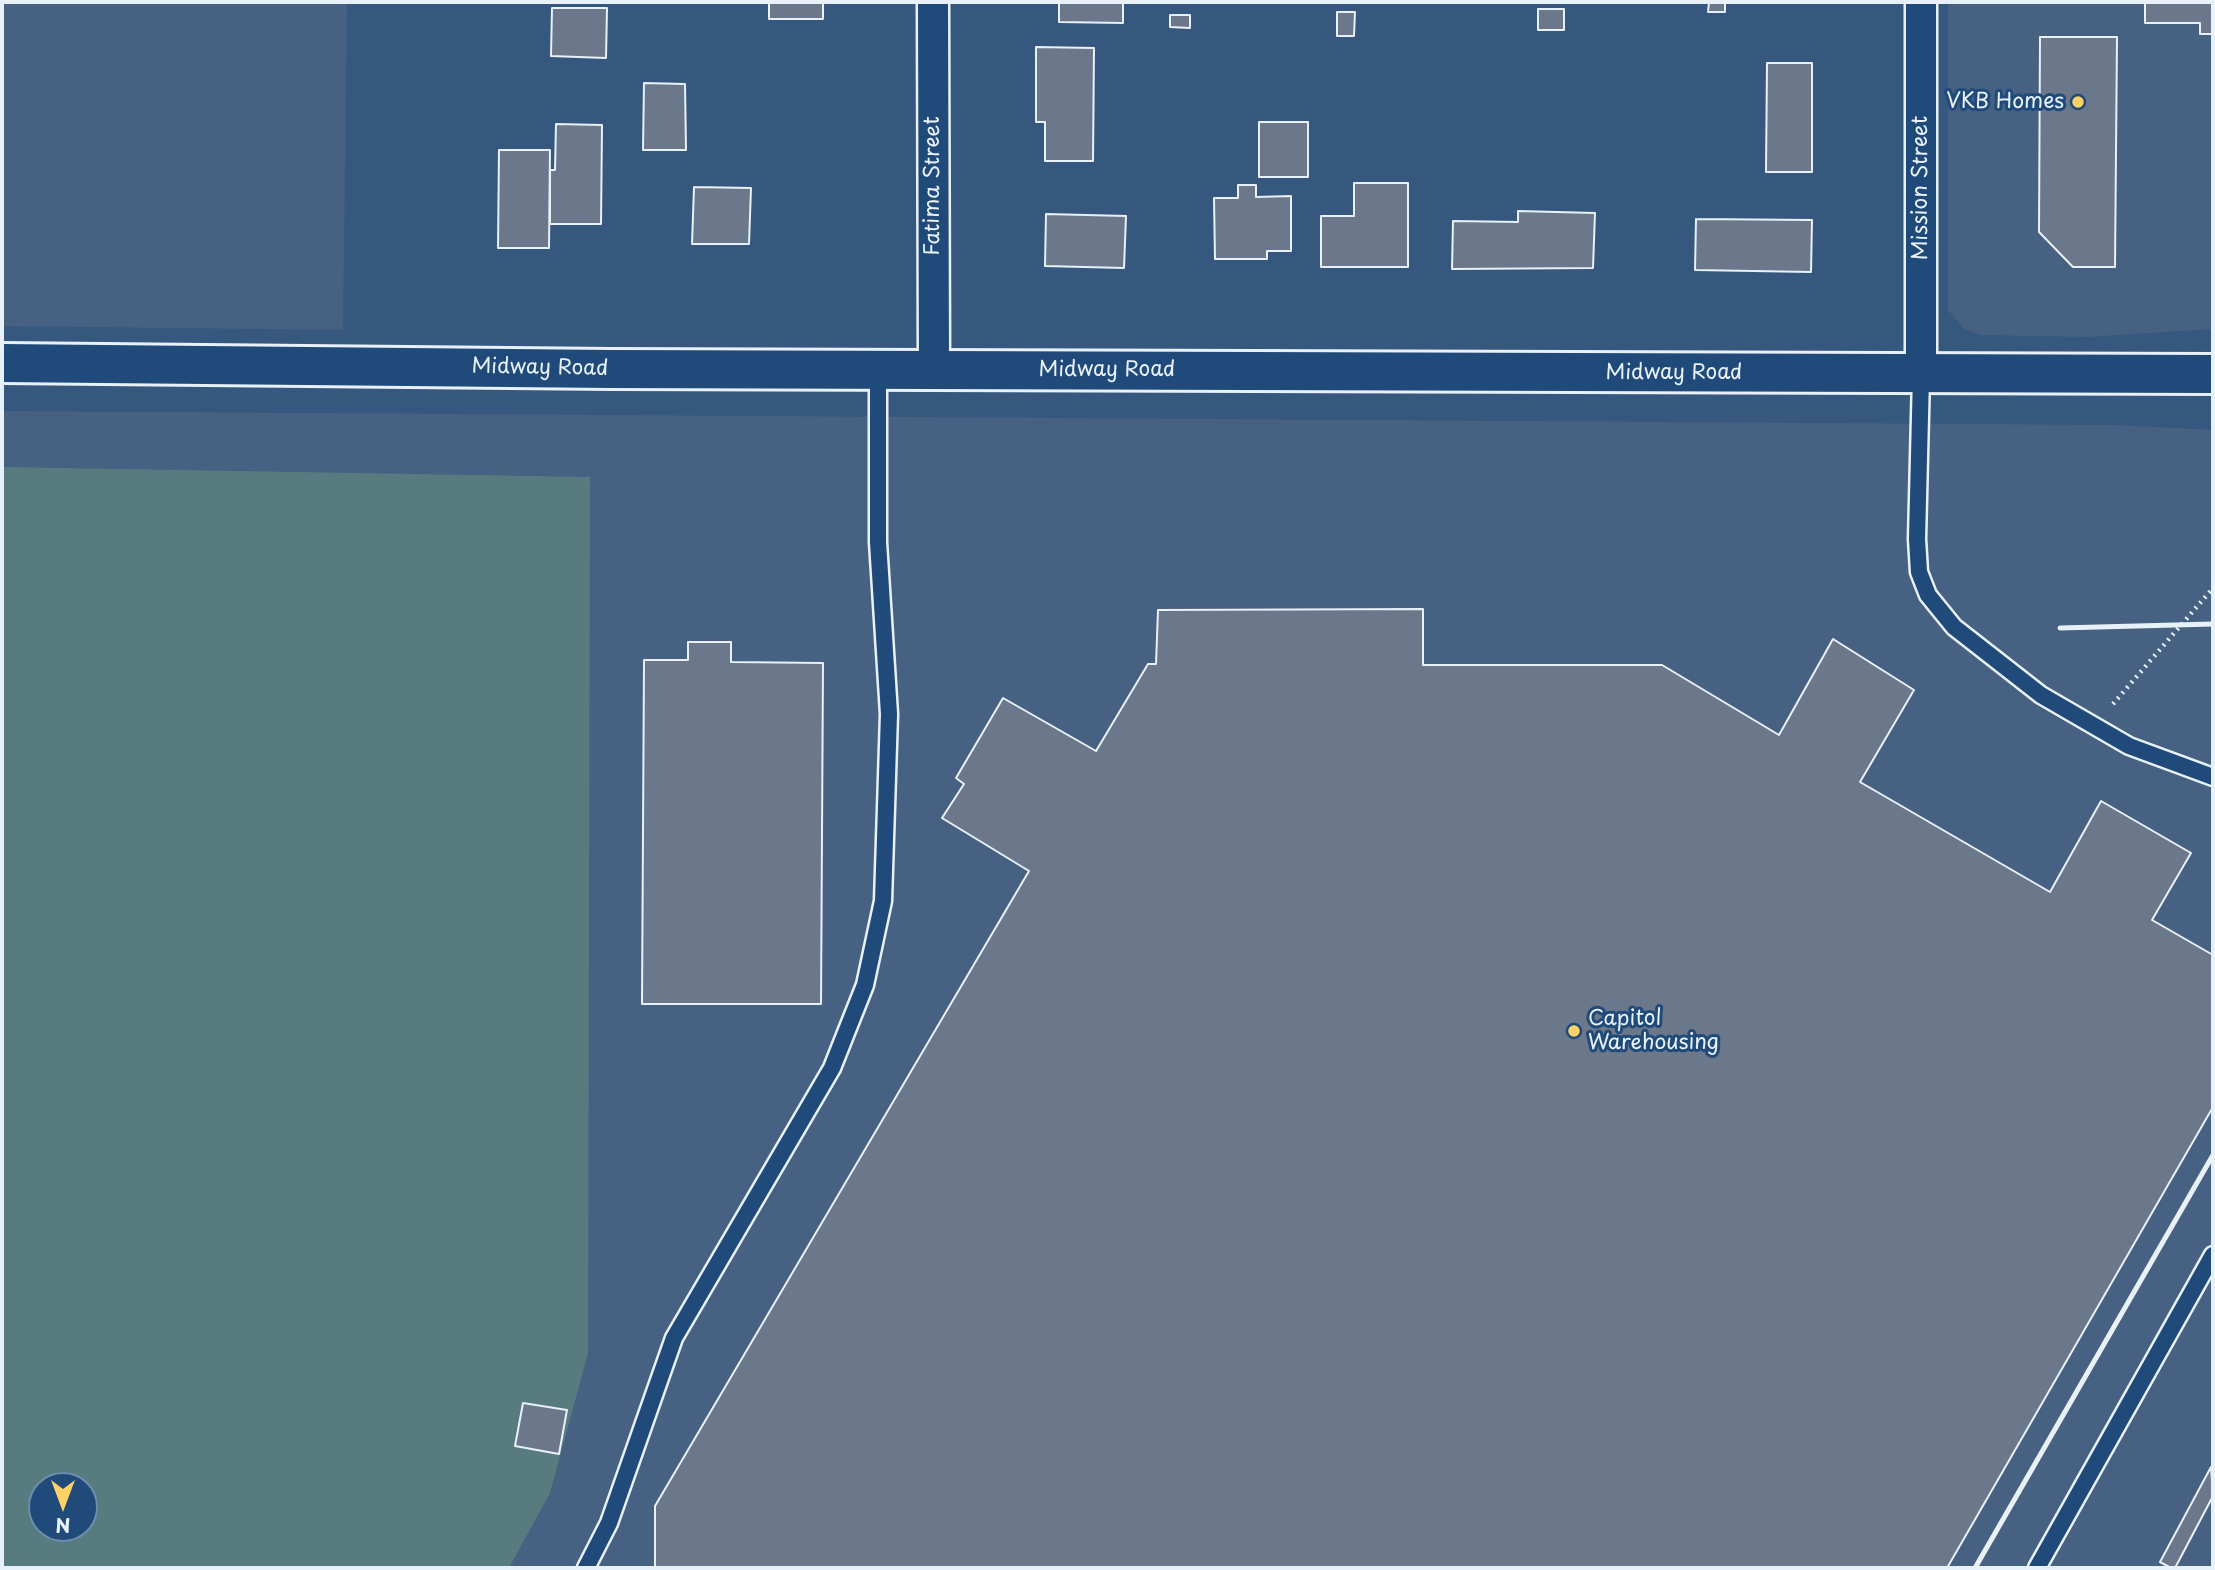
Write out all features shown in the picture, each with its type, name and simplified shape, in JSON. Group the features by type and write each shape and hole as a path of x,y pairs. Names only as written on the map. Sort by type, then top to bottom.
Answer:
{"main road":[{"name":"Midway Road","path":"2,363 1921,375 2213,374"}],"street":[{"name":"Fatima Street","path":"933,2 934,369"},
{"name":"Mission Street","path":"1921,2 1921,375"}],"lane":[{"path":"586,1568 609,1523 674,1338 832,1068 865,985 883,901 889,714 878,542 878,369"},
{"path":"1921,375 1917,539 1919,572 1928,594 1954,627 2041,695 2129,746 2213,777"},
{"path":"2038,1568 2213,1255"}],"path":[{"path":"2094,726 2213,588"}],"shaded area":[{"path":"2,2 347,2 343,330 2,326"},
{"path":"1948,2 2213,2 2213,329 2087,337 1981,335 1963,328 1948,310"},
{"path":"2,411 2115,425 2213,430 2213,1568 2,1568"}],"green space":[{"path":"2,467 590,477 588,1353 550,1493 509,1568 2,1568"}],"building":[{"path":"769,2 823,2 823,19 769,19"},
{"path":"1059,2 1123,2 1123,23 1059,22"},
{"path":"1709,2 1725,2 1725,12 1708,12"},
{"path":"2145,2 2213,2 2213,34 2200,34 2200,23 2145,23"},
{"path":"552,8 607,8 606,58 551,56"},
{"path":"1538,9 1564,9 1564,30 1538,30"},
{"path":"1337,12 1355,12 1354,36 1337,36"},
{"path":"1170,15 1190,15 1190,28 1170,27"},
{"name":"VKB Homes","path":"2040,37 2117,37 2115,267 2073,267 2039,232"},
{"path":"1036,47 1094,48 1093,161 1045,161 1045,122 1036,122"},
{"path":"1767,63 1812,63 1812,172 1766,172"},
{"path":"644,83 685,84 686,150 643,150"},
{"path":"1259,122 1308,122 1308,177 1259,177"},
{"path":"556,124 602,125 601,224 550,224 550,170 555,170"},
{"path":"499,150 550,150 549,248 498,248"},
{"path":"1354,183 1408,183 1408,267 1321,267 1321,216 1354,216"},
{"path":"1238,185 1256,185 1256,197 1291,196 1291,251 1267,251 1267,259 1215,259 1214,198 1238,198"},
{"path":"694,187 751,188 749,244 692,244"},
{"path":"1518,211 1595,213 1593,268 1452,269 1453,221 1518,222"},
{"path":"1046,214 1126,216 1124,268 1045,266"},
{"path":"1696,219 1812,220 1811,272 1695,270"},
{"name":"Capitol Warehousing","path":"1423,609 1423,665 1662,665 1779,735 1833,639 1914,690 1860,782 2050,892 2101,801 2191,853 2152,920 2213,955 2213,1107 1947,1568 655,1568 655,1506 1029,871 942,818 964,784 956,778 1003,698 1096,751 1148,664 1156,664 1158,610"},
{"path":"688,642 731,642 731,662 823,663 821,1004 642,1004 644,660 688,660"},
{"path":"523,1403 567,1410 559,1454 515,1446"},
{"path":"2211,1467 2213,1496 2175,1568 2171,1568 2160,1562"}],"railway":[{"path":"2060,628 2213,624"},
{"path":"1975,1568 2213,1155"}],"place":[{"name":"VKB Homes","path":"2078,102"},
{"name":"Capitol Warehousing","path":"1574,1031"}]}
